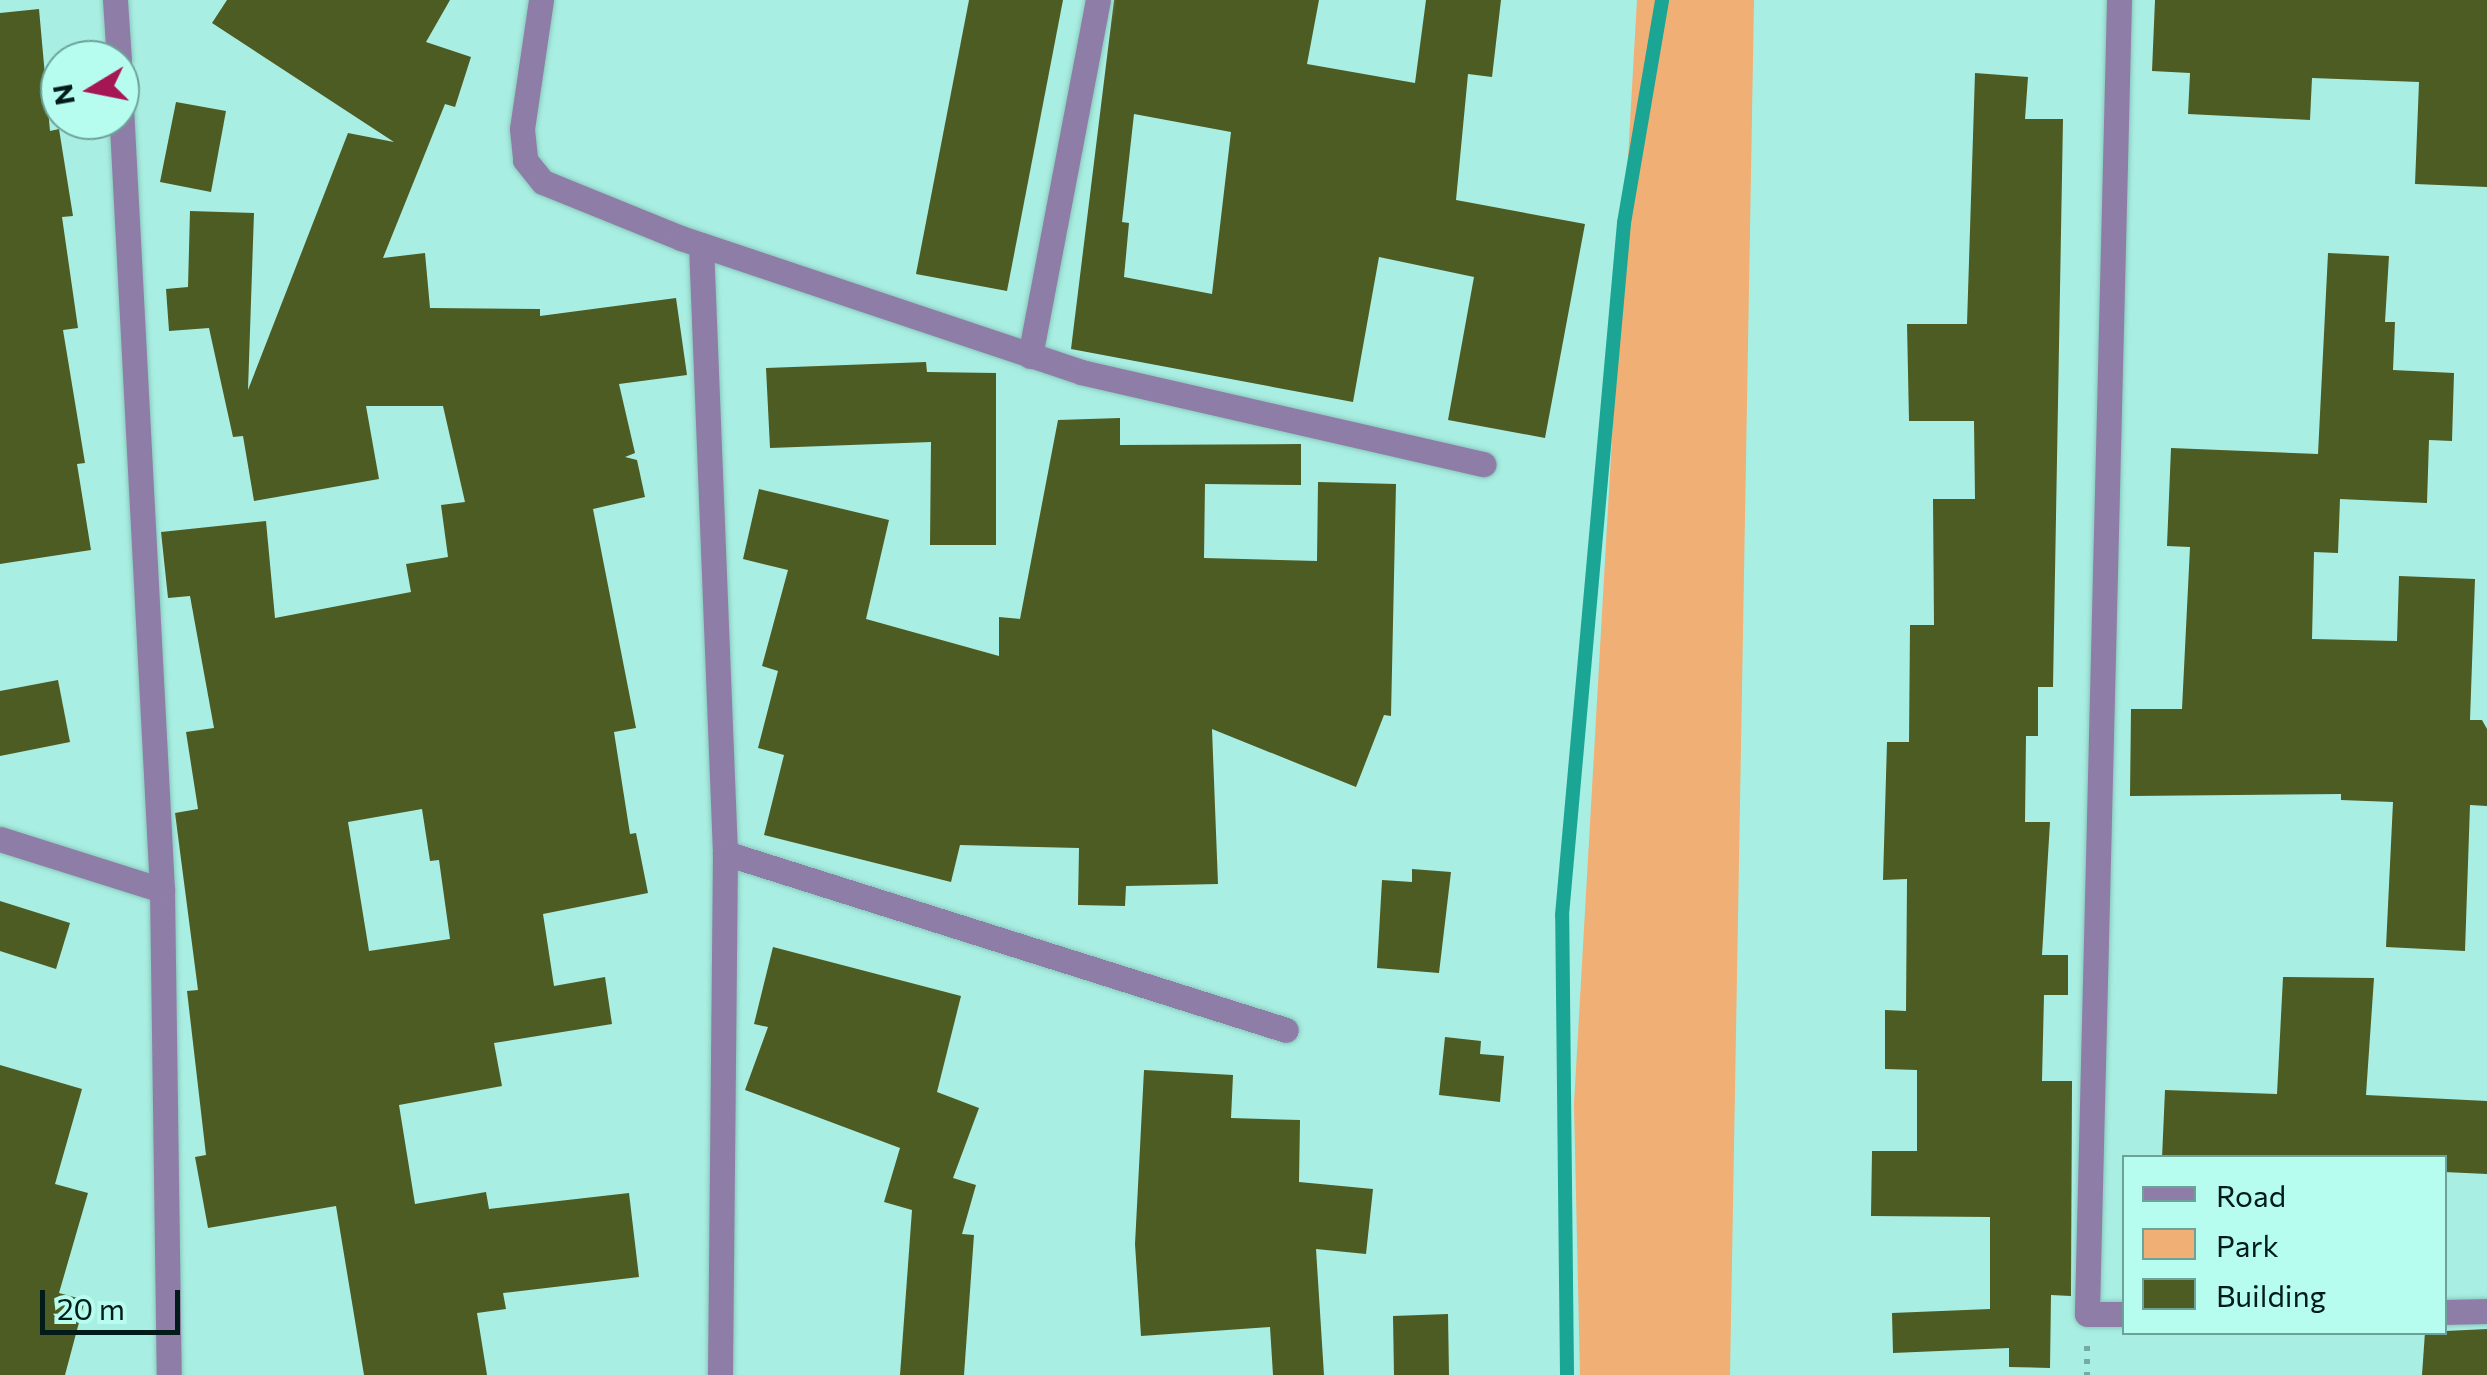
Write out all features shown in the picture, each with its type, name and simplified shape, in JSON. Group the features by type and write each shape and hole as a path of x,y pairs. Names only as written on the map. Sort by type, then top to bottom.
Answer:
{"street":[{"path":"115,0 117,40"},
{"path":"542,0 522,130 525,160 543,182 702,245 1030,356 1150,390 1484,464"},
{"path":"1030,356 1098,0"},
{"path":"2119,0 2087,1314 2122,1314"},
{"path":"123,140 162,890 169,1375"},
{"path":"702,245 724,853 720,1375"},
{"path":"0,839 162,890"},
{"path":"724,853 1286,1030"},
{"path":"2447,1312 2487,1311"}],"green space":[{"path":"1637,0 1754,0 1730,1375 1580,1375 1574,1104"}],"building":[{"path":"227,0 450,0 426,42 471,57 455,107 445,104 383,258 425,253 430,308 540,309 540,316 676,298 687,375 619,384 635,453 625,457 637,460 645,497 593,509 636,728 614,732 630,834 636,833 648,893 543,914 554,986 605,977 612,1024 494,1043 502,1086 399,1105 415,1204 486,1192 489,1209 629,1193 639,1277 503,1293 506,1309 477,1313 487,1375 364,1375 336,1206 208,1228 195,1157 206,1155 187,991 198,990 175,813 198,809 186,732 214,728 190,596 168,598 161,532 266,521 275,618 411,592 406,564 448,557 441,505 465,502 443,406 366,406 379,479 254,501 243,436 233,437 209,328 169,331 166,289 188,287 190,211 254,213 248,390 348,133 394,142 212,23","holes":["422,809 430,861 439,860 450,939 369,951 348,822"]},
{"path":"969,0 1063,0 1007,291 916,274"},
{"path":"1114,0 1319,0 1307,64 1415,83 1426,0 1501,0 1492,77 1468,74 1456,200 1585,224 1545,438 1448,420 1474,277 1379,257 1353,402 1071,349","holes":["1134,114 1231,132 1212,294 1124,277 1129,223 1122,222"]},
{"path":"2155,0 2487,0 2487,187 2415,184 2419,82 2312,78 2310,120 2188,114 2190,73 2152,71"},
{"path":"39,9 40,140 61,140 73,216 62,217 78,328 63,330 85,463 77,464 91,550 0,564 0,13"},
{"path":"1975,73 2028,77 2025,119 2063,119 2053,687 2038,687 2038,736 2026,736 2025,822 2050,822 2042,955 2068,955 2068,995 2044,995 2042,1081 2072,1081 2071,1296 2051,1295 2050,1368 2009,1367 2009,1348 1893,1353 1892,1313 1990,1309 1990,1217 1871,1216 1872,1151 1917,1151 1917,1070 1885,1069 1885,1010 1906,1011 1907,879 1883,880 1887,742 1909,742 1910,625 1934,625 1933,499 1975,499 1974,421 1909,421 1907,324 1967,324"},
{"path":"176,102 226,111 211,192 160,182"},
{"path":"2328,253 2389,256 2385,322 2395,322 2393,370 2454,373 2452,441 2429,440 2427,503 2340,499 2338,553 2314,552 2312,639 2397,641 2399,576 2475,579 2470,720 2482,720 2487,729 2487,806 2470,805 2465,951 2386,947 2393,802 2341,800 2341,794 2130,796 2131,709 2182,709 2190,547 2167,546 2171,448 2318,454"},
{"path":"926,362 927,372 996,373 996,545 930,545 931,442 770,448 766,368"},
{"path":"1120,418 1120,445 1301,444 1301,485 1205,484 1204,558 1317,561 1318,482 1396,484 1391,716 1384,715 1356,787 1212,729 1218,884 1126,886 1125,906 1078,905 1079,848 960,845 951,882 764,835 784,755 758,748 778,671 762,666 788,570 743,559 759,489 889,520 866,619 999,656 999,617 1020,619 1058,420"},
{"path":"58,680 70,742 0,756 0,691"},
{"path":"1412,869 1451,872 1439,973 1377,968 1382,880 1412,882"},
{"path":"0,901 70,923 56,969 0,951"},
{"path":"773,947 961,996 937,1092 979,1108 953,1178 976,1185 962,1234 974,1235 964,1375 900,1375 912,1210 884,1202 900,1148 745,1090 768,1027 754,1024"},
{"path":"2283,977 2374,978 2366,1095 2487,1101 2487,1174 2447,1172 2447,1155 2162,1155 2165,1090 2277,1094"},
{"path":"1445,1037 1481,1041 1480,1054 1504,1056 1500,1102 1439,1095"},
{"path":"0,1065 82,1089 55,1184 88,1193 59,1293 85,1300 65,1375 0,1375"},
{"path":"1144,1070 1233,1075 1231,1118 1300,1120 1299,1182 1373,1189 1366,1254 1316,1249 1324,1375 1273,1375 1270,1327 1141,1336 1135,1244"},
{"path":"1448,1314 1449,1375 1394,1375 1393,1316"},
{"path":"2487,1329 2487,1375 2422,1375 2425,1335 2447,1335 2447,1331"}],"waterway":[{"path":"1567,1375 1562,915 1624,223 1662,0"}]}
